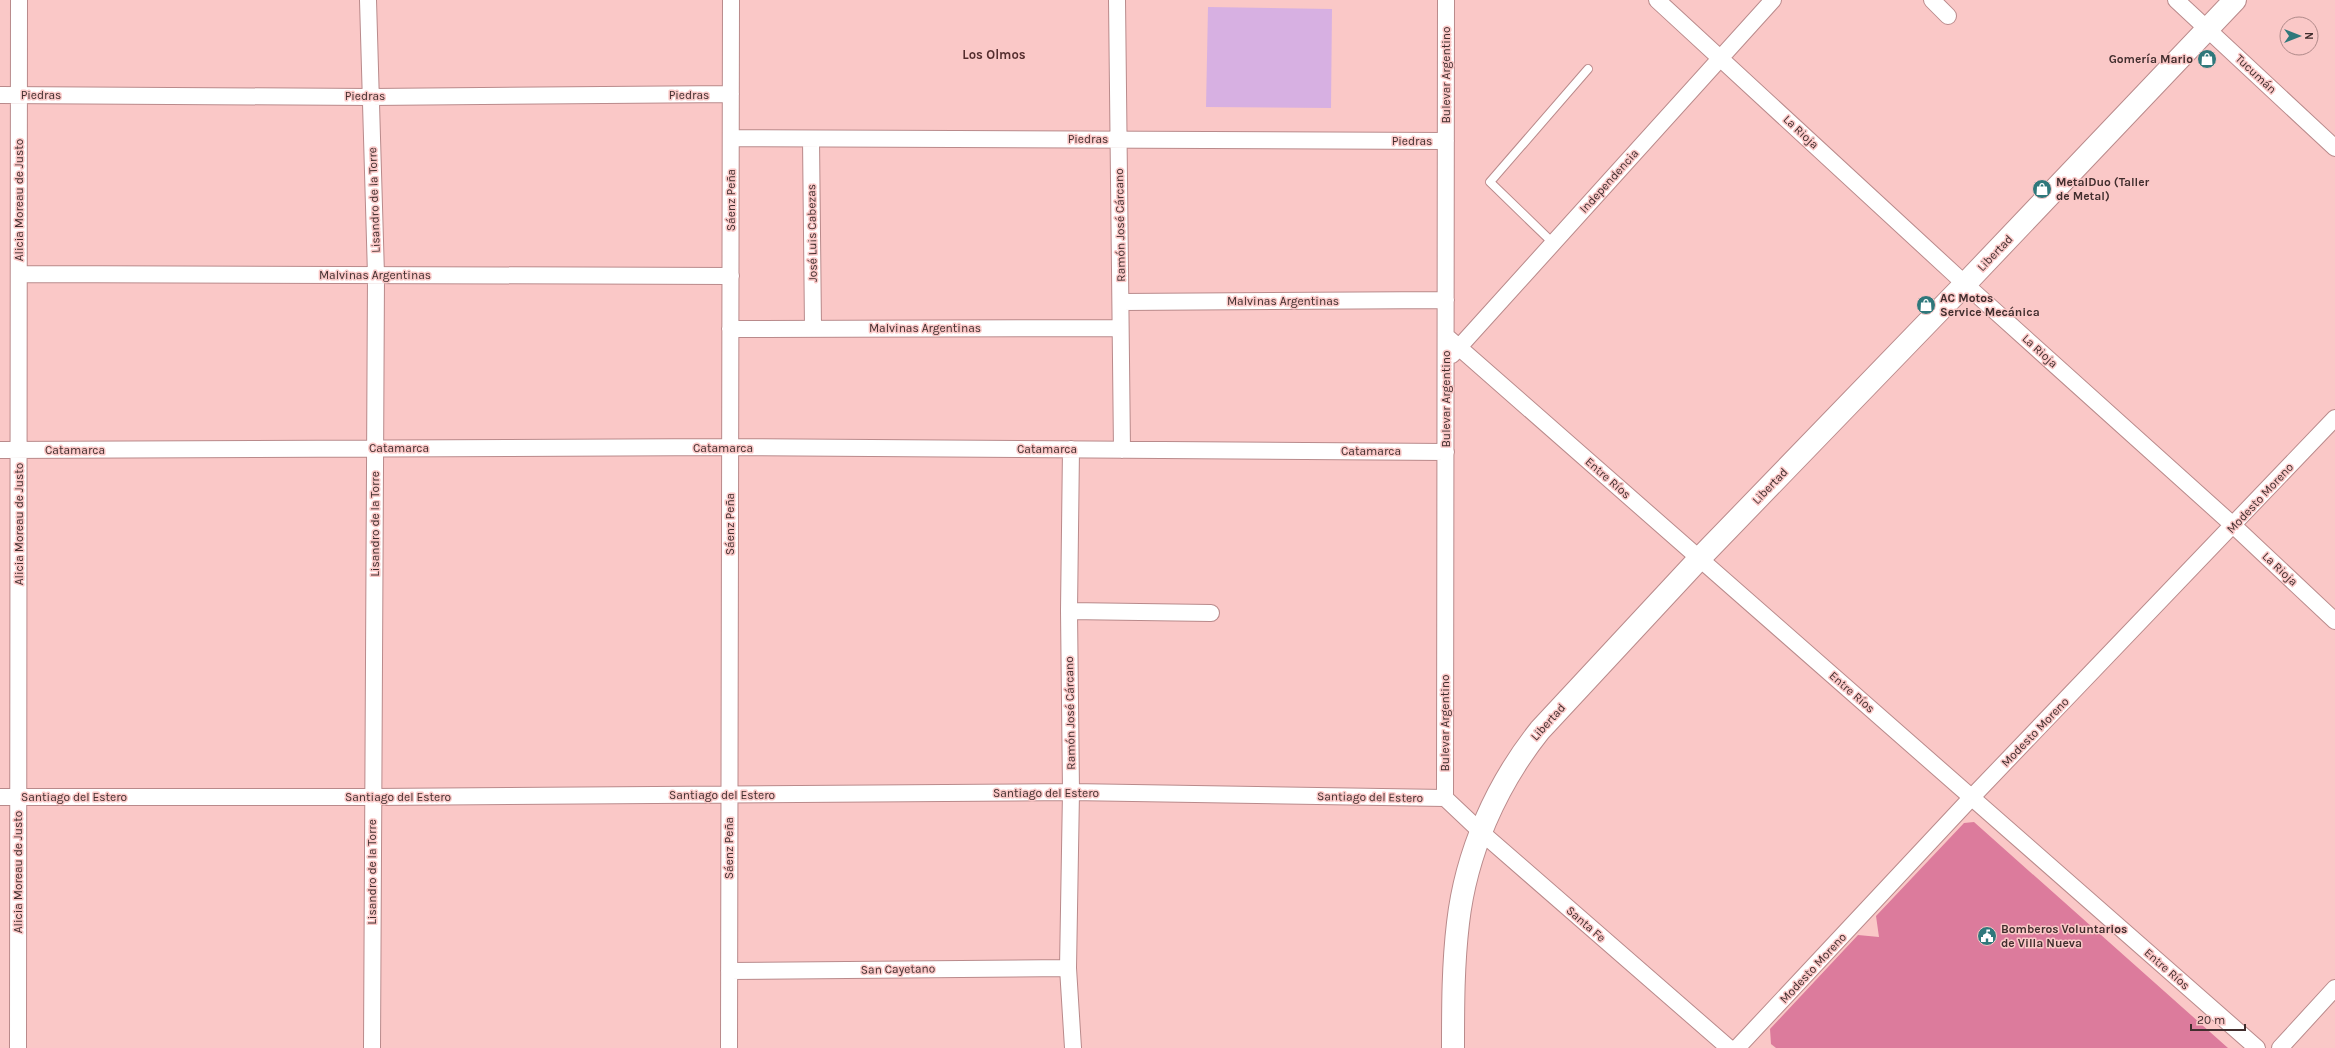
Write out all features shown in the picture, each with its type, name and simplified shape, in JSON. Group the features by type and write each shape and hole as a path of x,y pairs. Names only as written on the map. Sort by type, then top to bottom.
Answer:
{"main road":[{"name":"Libertad","path":"1452,1048 1453,977 1462,895 1481,832 1493,803 1510,771 1540,730 1699,559 1965,284 2235,0"}],"street":[{"name":"Alicia Moreau de Justo","path":"18,1048 19,0"},
{"name":"Lisandro de la Torre","path":"368,0 376,275 372,1048"},
{"name":"Sáenz Peña","path":"729,1048 731,0"},
{"name":"Ramón José Cárcano","path":"1117,0 1121,302 1119,328 1122,450"},
{"name":"Bulevar Argentino","path":"1445,798 1446,0"},
{"name":"La Rioja","path":"1657,0 1965,284 2234,526 2335,621"},
{"name":"Independencia","path":"1446,362 1773,0"},
{"path":"1932,0 1948,16"},
{"name":"Tucumán","path":"2176,0 2335,148"},
{"name":"Piedras","path":"0,95 371,97 731,94"},
{"name":"Piedras","path":"731,138 1446,141"},
{"name":"José Luis Cabezas","path":"811,139 813,328"},
{"name":"Malvinas Argentinas","path":"19,274 731,276"},
{"name":"Malvinas Argentinas","path":"1121,302 1446,300"},
{"name":"Malvinas Argentinas","path":"730,329 1119,328"},
{"name":"Entre Ríos","path":"1446,336 2257,1048"},
{"name":"Modesto Moreno","path":"1737,1048 1972,797 2234,526 2335,418"},
{"name":"Catamarca","path":"0,450 730,448 1446,452"},
{"name":"Ramón José Cárcano","path":"1071,449 1069,611 1071,792 1068,968 1073,1048"},
{"path":"1069,611 1211,613"},
{"name":"Santiago del Estero","path":"0,797 373,797 1071,792 1445,798"},
{"name":"Santa Fe","path":"1445,798 1481,832 1729,1048"},
{"name":"San Cayetano","path":"729,971 1068,968"},
{"path":"2280,1048 2335,988"}],"lane":[{"path":"1552,243 1490,182 1588,69"}],"shaded area":[{"path":"1208,7 1332,9 1331,108 1206,107"}],"building":[{"name":"Bomberos Voluntarios de Villa Nueva","path":"1974,822 2228,1048 1776,1048 1771,1044 1770,1029 1858,935 1879,937 1876,916 1964,823"}],"place":[{"name":"Gomería Mario","path":"2207,59"},
{"name":"MetalDuo (Taller de Metal)","path":"2042,189"},
{"name":"AC Motos Service Mecánica","path":"1926,305"},
{"name":"Bomberos Voluntarios de Villa Nueva","path":"1987,936"}],"district":[{"name":"Los Olmos","path":"994,54"}]}
